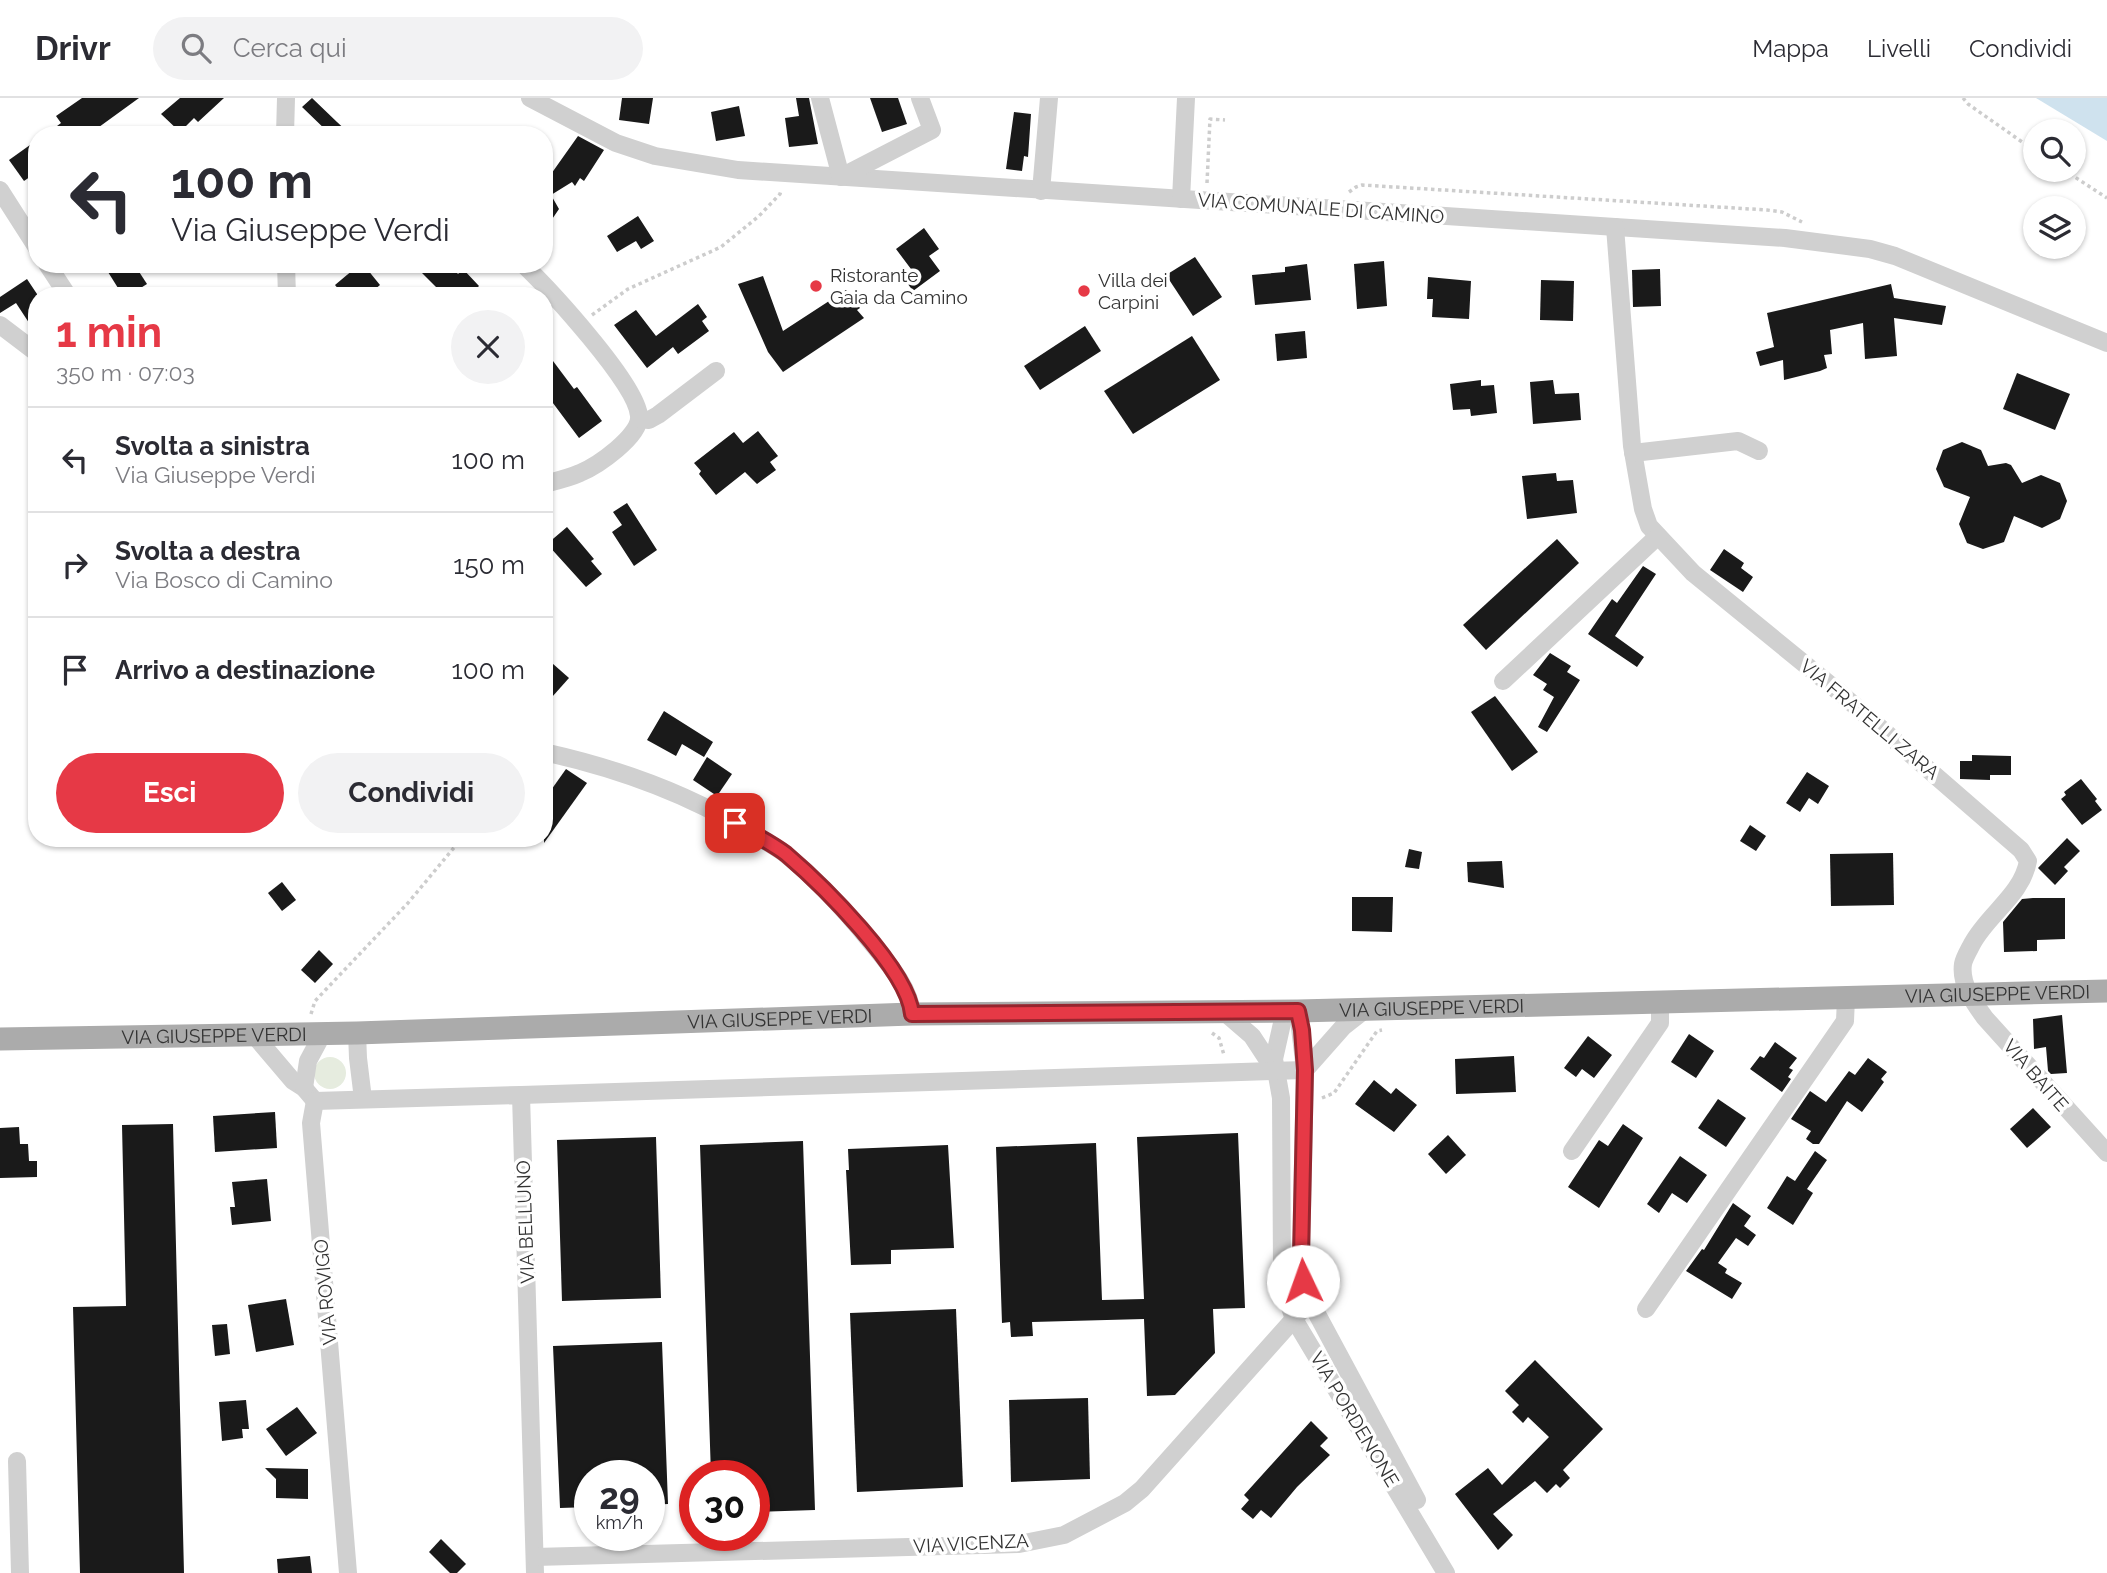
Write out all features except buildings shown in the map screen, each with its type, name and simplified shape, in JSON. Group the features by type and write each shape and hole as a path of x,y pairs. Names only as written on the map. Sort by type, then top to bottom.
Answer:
{"main road":[{"name":"VIA GIUSEPPE VERDI","path":"0,1039 357,1033 912,1014 1366,1009 2107,991"}],"street":[{"path":"285,126 286,98"},
{"name":"VIA COMUNALE DI CAMINO","path":"530,98 616,143 655,156 699,165 1041,191 1785,238 1870,249 1907,261 2107,343"},
{"path":"820,98 841,177 932,130 920,98"},
{"path":"1041,191 1049,98"},
{"path":"1181,200 1186,98"},
{"path":"0,190 28,234"},
{"name":"VIA FRATELLI ZARA","path":"1615,227 1633,453 1643,509 1649,526 1693,573 1839,692 2006,835 2028,861 2025,876 2015,891 1980,928 1963,963 1969,995"},
{"path":"532,273 546,287"},
{"path":"553,294 627,389 637,406 640,419 633,434 619,447 582,472 553,481"},
{"path":"0,325 28,346"},
{"path":"640,419 649,420 658,415 716,370"},
{"path":"1633,453 1738,441 1759,451"},
{"path":"1503,681 1658,536"},
{"path":"553,754 599,765 682,796 783,852 835,899 877,949 898,977 911,1002 912,1014"},
{"name":"VIA BAITE","path":"1969,995 1985,1018 2107,1153"},
{"path":"1646,1309 1845,1021 1846,998"},
{"path":"1572,1151 1660,1023 1660,1002"},
{"path":"254,1035 293,1081 309,1095 363,1099 1305,1070 1343,1027 1366,1009"},
{"name":"VIA PORDENONE","path":"1292,1010 1302,1030 1305,1070 1301,1257 1303,1281 1310,1301 1446,1573"},
{"name":"VIA PORDENONE","path":"1292,1010 1275,1047 1275,1071 1281,1098 1284,1290 1294,1319 1458,1573"},
{"path":"1223,1011 1252,1036 1275,1071"},
{"name":"VIA ROVIGO","path":"314,1033 308,1061 309,1095 348,1573"},
{"path":"357,1033 363,1099"},
{"name":"VIA BELLUNO","path":"521,1095 535,1565"},
{"name":"VIA VICENZA","path":"535,1565 1019,1544 1064,1535 1125,1503 1142,1489 1310,1301"},
{"path":"17,1461 20,1573"}],"path":[{"path":"1963,98 2023,143"},
{"path":"579,325 628,289 721,247 759,216 780,194 784,173"},
{"path":"2082,182 2107,198"},
{"path":"314,1033 315,1001 408,903 455,847"},
{"path":"1305,1098 1320,1098 1335,1093 1377,1031 1386,1028"}],"shaded area":[{"path":"330,1057 341,1062 346,1073 341,1084 330,1089 319,1084 314,1073 319,1062"}],"water":[{"path":"2036,98 2107,98 2107,141 2086,128 2086,119 2071,119"}],"place":[{"name":"Ristorante Gaia da Camino","path":"816,286"},
{"name":"Villa dei Carpini","path":"1084,291"}],"route":[{"path":"735,823 783,852 835,899 898,977 911,1002 912,1014 1298,1011 1305,1070 1301,1257 1303,1281"}]}
